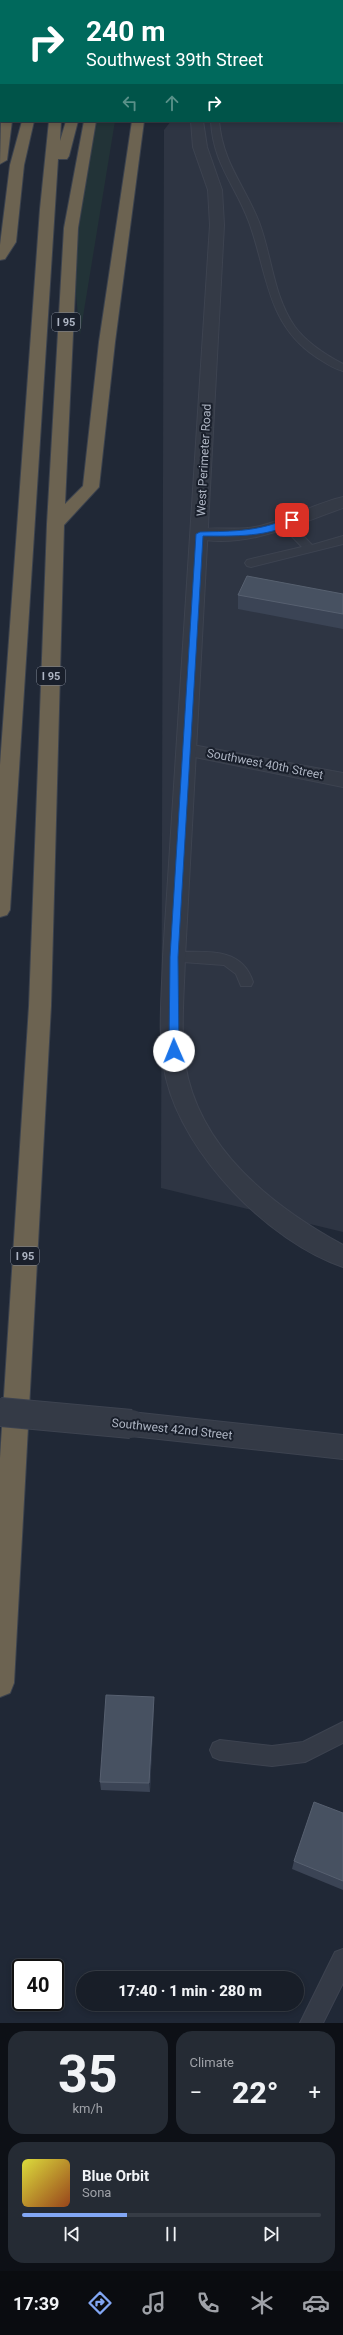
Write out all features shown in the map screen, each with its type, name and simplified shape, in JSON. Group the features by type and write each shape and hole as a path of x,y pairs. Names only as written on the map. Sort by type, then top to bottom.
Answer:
{"highway":[{"path":"0,160 6,122"},
{"path":"0,256 9,242 17,165 28,122"},
{"path":"0,910 47,209 55,122"},
{"path":"47,209 72,122"},
{"name":"I 95","path":"0,1683 40,1006 56,524 70,228 90,122"},
{"path":"56,524 91,487 108,342 138,122"}],"street":[{"name":"West Perimeter Road","path":"197,122 200,147 215,190 217,212 200,534 174,957 174,1060 177,1078 183,1098 203,1138 233,1175 268,1210 343,1257"},
{"path":"200,534 248,533 285,523 343,502"},
{"name":"Southwest 40th Street","path":"187,750 343,780"},
{"name":"Southwest 42nd Street","path":"0,1412 131,1424 343,1447"}],"lane":[{"path":"215,122 217,146 223,165 246,203 254,221 278,306 292,330 318,355 343,368"},
{"path":"285,523 310,549"},
{"path":"251,563 343,540"},
{"path":"174,957 220,959 234,963 243,971 246,982"},
{"path":"220,1750 272,1756 305,1752 343,1732"},
{"path":"311,2023 343,1960"}],"shaded area":[{"path":"95,122 115,122 80,335 73,266"},
{"path":"170,122 343,122 343,1232 161,1188 164,130"}],"building":[{"path":"247,576 343,594 343,614 238,595"},
{"path":"106,1695 154,1697 149,1783 100,1782"},
{"path":"314,1802 343,1813 343,1881 294,1861"}],"route":[{"path":"174,1051 174,957 200,534 225,535 258,532 292,520"}]}
